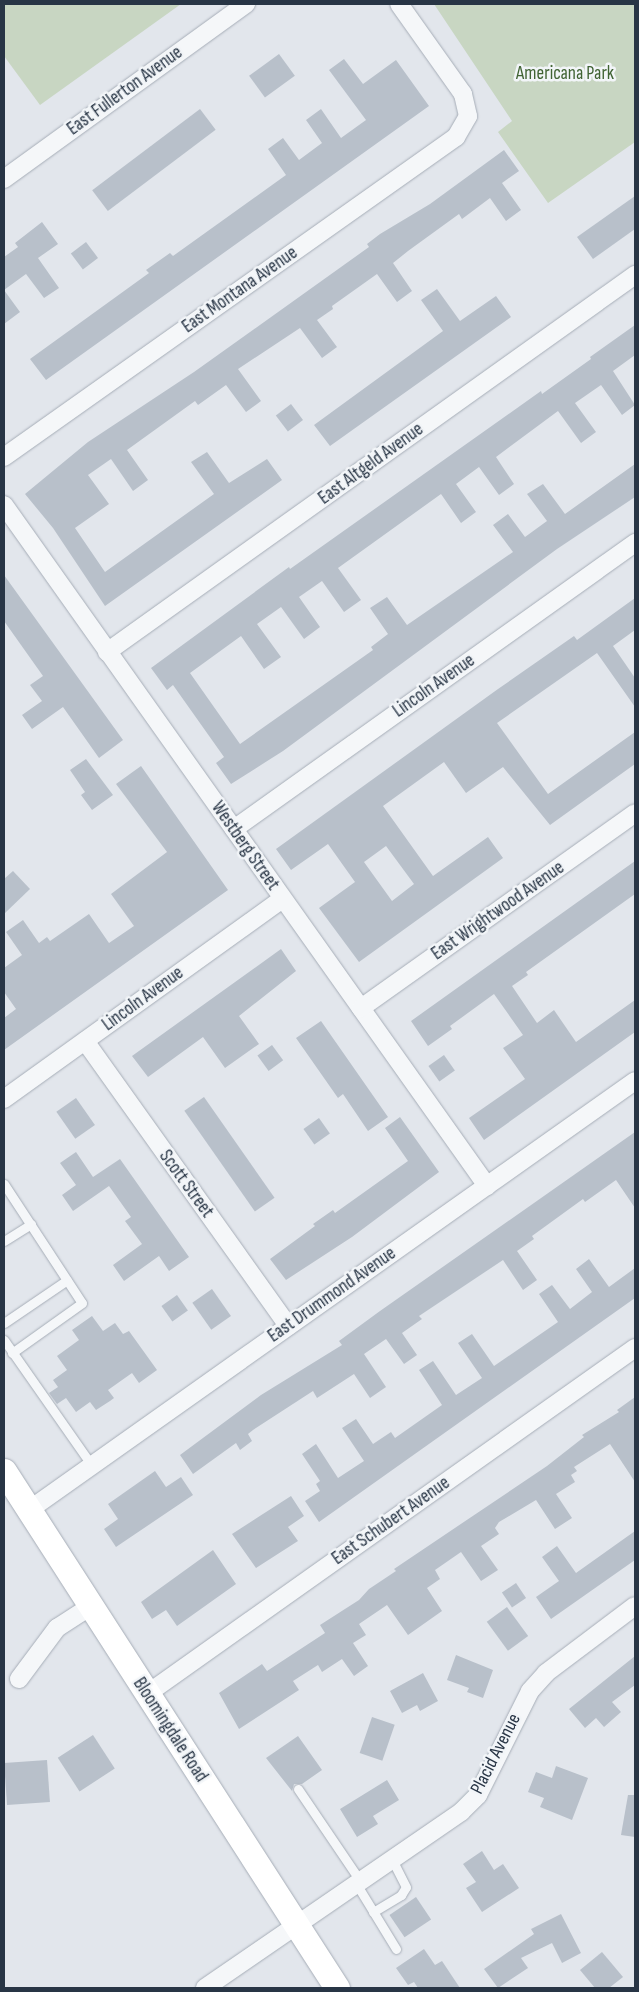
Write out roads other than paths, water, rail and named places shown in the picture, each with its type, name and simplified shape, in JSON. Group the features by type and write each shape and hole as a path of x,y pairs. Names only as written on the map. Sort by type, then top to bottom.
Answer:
{"main road":[{"name":"Bloomingdale Road","path":"4,1471 337,1988"}],"street":[{"name":"East Fullerton Avenue","path":"4,179 246,4"},
{"name":"East Montana Avenue","path":"4,457 456,137 468,116 463,94 399,4"},
{"name":"East Altgeld Avenue","path":"107,652 635,275"},
{"name":"Westberg Street","path":"4,505 487,1186"},
{"name":"Lincoln Avenue","path":"234,828 635,544"},
{"name":"East Wrightwood Avenue","path":"361,1008 635,813"},
{"name":"Lincoln Avenue","path":"4,1098 282,899"},
{"name":"Scott Street","path":"85,1041 288,1326"},
{"name":"East Drummond Avenue","path":"29,1510 93,1467 288,1326 635,1081"},
{"name":"East Schubert Avenue","path":"147,1694 635,1348"},
{"path":"19,1679 57,1628 91,1606"},
{"name":"Placid Avenue","path":"205,1988 437,1831 478,1795 513,1720 530,1691 546,1673 635,1606"}],"lane":[{"path":"4,1184 82,1303 12,1353"},
{"path":"4,1242 31,1224"},
{"path":"4,1323 67,1280"},
{"path":"4,1340 93,1467"},
{"path":"298,1789 359,1883 396,1949"},
{"path":"374,1912 401,1895 406,1887 393,1861"}],"park label":[{"name":"Americana Park","path":"565,74"}]}
